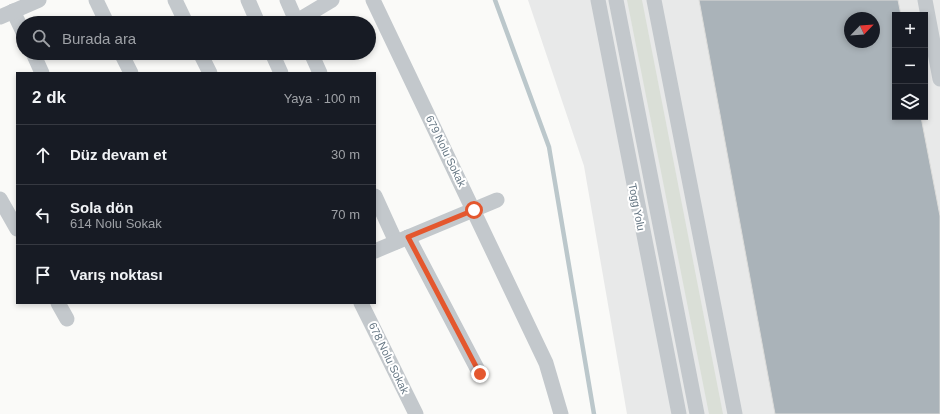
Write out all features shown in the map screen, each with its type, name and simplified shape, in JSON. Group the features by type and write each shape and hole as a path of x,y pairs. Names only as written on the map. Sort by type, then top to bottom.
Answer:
{"street":[{"path":"16,25 6,14 39,0"},
{"path":"96,0 104,16"},
{"path":"175,0 183,16"},
{"path":"248,0 255,16"},
{"path":"287,0 294,16"},
{"path":"307,16 332,0"},
{"name":"679 Nolu Sokak","path":"373,0 546,363 561,414"},
{"name":"Togg Yolu","path":"598,0 679,414"},
{"name":"Togg Yolu","path":"616,0 697,414"},
{"path":"654,0 735,414"},
{"path":"925,0 940,79"},
{"path":"36,60 42,72"},
{"path":"124,60 130,72"},
{"path":"204,60 210,72"},
{"path":"275,60 281,72"},
{"path":"314,60 320,72"},
{"path":"376,198 480,374"},
{"path":"0,199 16,227"},
{"path":"376,251 497,200"},
{"path":"59,304 68,319"},
{"name":"678 Nolu Sokak","path":"361,304 416,414"}],"shaded area":[{"path":"528,0 940,0 940,414 627,414 584,166"},
{"path":"627,0 642,0 723,414 709,414"}],"building":[{"path":"699,0 898,0 900,12 892,12 892,120 922,120 940,216 940,414 775,414"}],"waterway":[{"path":"495,0 549,147 594,414"}],"route":[{"path":"474,210 408,237 480,374"}]}
